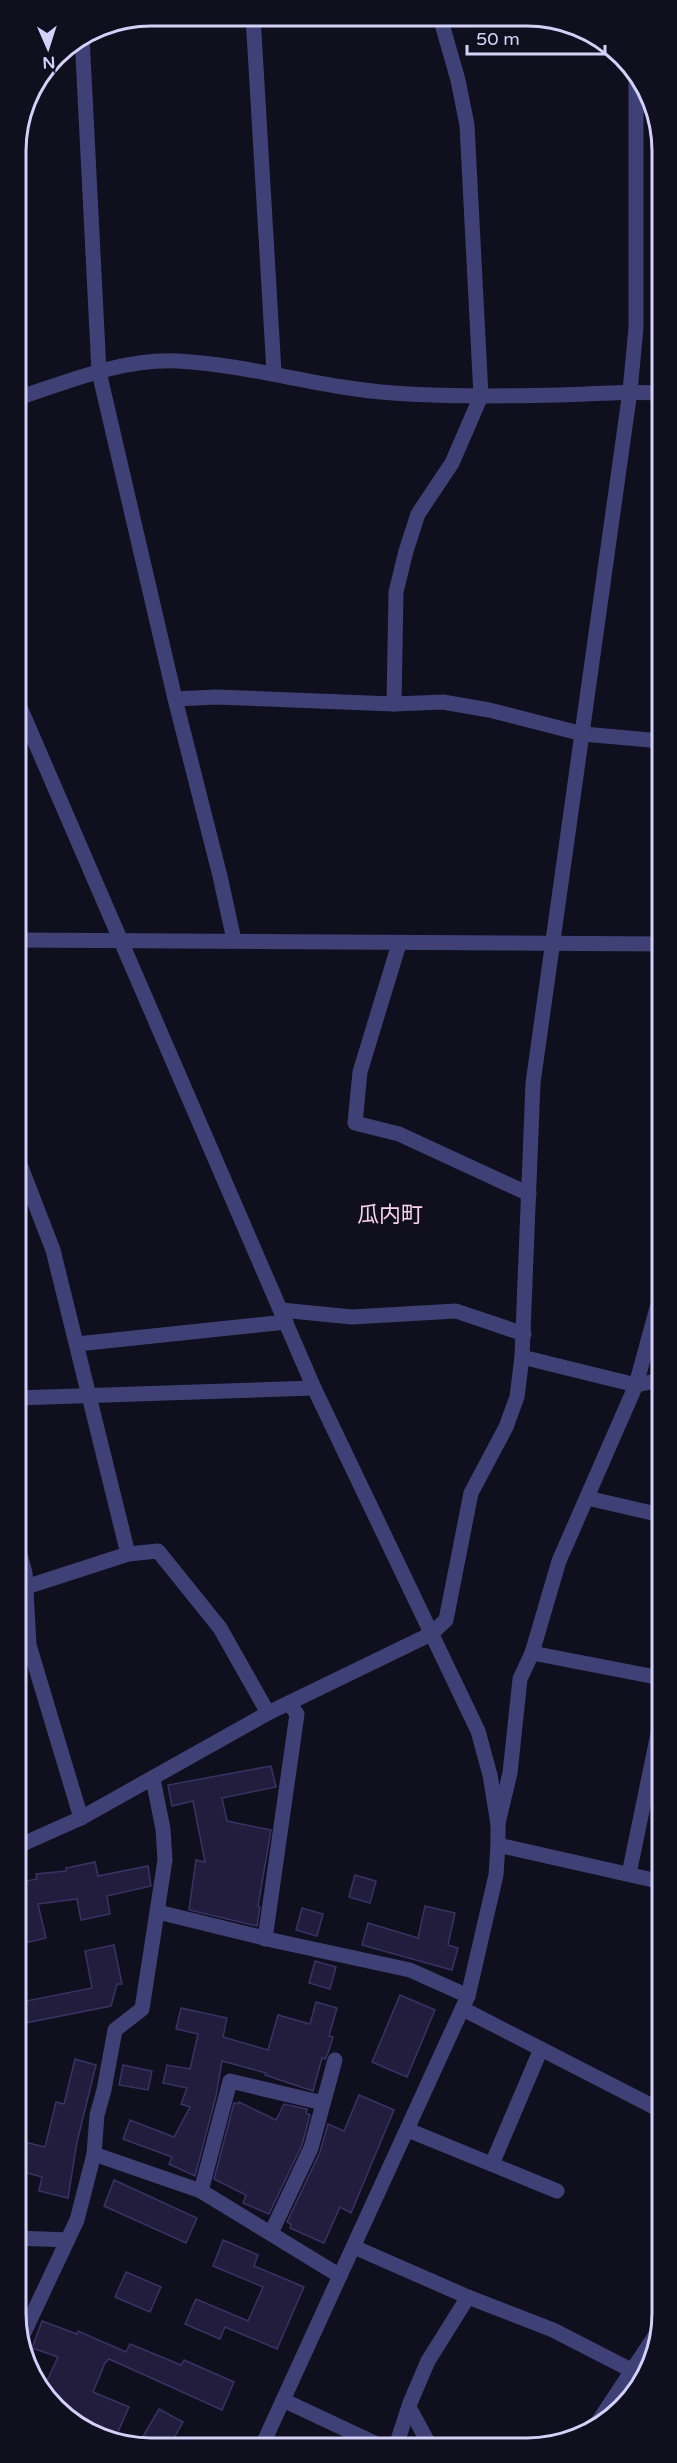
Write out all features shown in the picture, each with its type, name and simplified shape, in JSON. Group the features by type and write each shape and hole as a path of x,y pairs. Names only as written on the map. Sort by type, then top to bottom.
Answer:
{"street":[{"path":"254,26 274,372"},
{"path":"394,704 396,592 406,551 418,514 452,463 481,396 467,125 458,80 443,26"},
{"path":"83,46 99,372 234,940"},
{"path":"26,1843 81,1818 268,1713 431,1634 446,1620 471,1493 506,1427 517,1397 522,1357 533,1083 630,391 636,328 636,90"},
{"path":"26,395 99,372 141,363 177,360 274,372 331,385 393,393 481,396 630,391 652,392"},
{"path":"175,699 216,697 394,704 442,702 489,710 583,734 652,740"},
{"path":"26,723 314,1388 477,1731 490,1775 498,1824 496,1875 465,2003 266,2438"},
{"path":"26,940 652,944"},
{"path":"399,944 360,1072 355,1123 399,1134 529,1194"},
{"path":"26,1180 53,1250 128,1554"},
{"path":"77,1344 283,1316 352,1317 456,1311 524,1334"},
{"path":"498,1824 510,1773 520,1679 532,1653 559,1561 636,1385 651,1328"},
{"path":"522,1357 636,1385 651,1382"},
{"path":"26,1398 314,1388"},
{"path":"587,1498 651,1513"},
{"path":"81,1818 29,1645 26,1587 128,1554 159,1551 220,1628 268,1713"},
{"path":"532,1653 651,1676"},
{"path":"265,1939 297,1714 289,1703"},
{"path":"629,1874 651,1769"},
{"path":"27,2327 77,2220 94,2154 97,2115 115,2030 142,2009 165,1860 163,1829 153,1779"},
{"path":"498,1845 651,1879"},
{"path":"158,1912 265,1939 410,1970 541,2049 651,2105"},
{"path":"492,2164 541,2049"},
{"path":"271,2234 311,2148 335,2060"},
{"path":"201,2191 230,2081 323,2103"},
{"path":"408,2130 557,2191"},
{"path":"94,2154 201,2191 340,2276"},
{"path":"26,2238 68,2240"},
{"path":"354,2247 468,2297 553,2330 631,2370"},
{"path":"399,2438 428,2361 468,2297"},
{"path":"606,2409 646,2349"},
{"path":"283,2400 364,2438"},
{"path":"409,2408 426,2438"}],"building":[{"path":"271,1766 276,1787 222,1798 227,1821 271,1830 258,1906 260,1907 257,1926 189,1910 196,1860 205,1862 193,1801 172,1806 168,1785"},
{"path":"95,1862 98,1876 148,1866 151,1886 107,1896 110,1914 81,1920 77,1899 38,1904 46,1938 26,1943 26,1881 37,1879 36,1874 66,1871 66,1868"},
{"path":"355,1875 376,1881 370,1903 349,1897"},
{"path":"425,1906 455,1913 448,1945 458,1948 452,1970 362,1945 368,1923 418,1938"},
{"path":"302,1908 323,1914 317,1936 296,1930"},
{"path":"114,1945 122,1984 117,1984 111,2006 26,2023 26,2001 92,1988 85,1951"},
{"path":"315,1961 336,1967 330,1989 309,1983"},
{"path":"400,1995 435,2010 407,2077 372,2062"},
{"path":"316,2002 337,2008 329,2036 333,2037 325,2059 322,2058 313,2091 265,2075 266,2073 222,2061 216,2096 195,2176 169,2164 172,2157 123,2139 130,2120 174,2137 190,2107 181,2104 187,2088 163,2083 167,2065 190,2069 198,2034 176,2029 181,2008 227,2018 223,2037 268,2050 278,2015 310,2024"},
{"path":"75,2059 96,2065 77,2142 68,2198 39,2191 42,2177 26,2173 26,2142 45,2147 56,2102 64,2104"},
{"path":"123,2065 152,2071 148,2090 119,2085"},
{"path":"359,2095 394,2110 351,2213 340,2207 324,2243 290,2228 291,2224 287,2222 320,2152 328,2124 344,2131"},
{"path":"239,2102 276,2120 284,2104 307,2109 306,2113 310,2115 302,2145 269,2214 243,2203 246,2195 214,2179 234,2103"},
{"path":"114,2180 197,2218 186,2243 104,2206"},
{"path":"223,2240 258,2255 254,2266 304,2287 277,2349 225,2327 220,2339 185,2324 196,2299 248,2321 263,2287 213,2266"},
{"path":"126,2272 161,2287 150,2312 115,2297"},
{"path":"42,2321 77,2334 78,2331 126,2352 130,2344 181,2365 184,2360 234,2382 222,2410 109,2359 105,2363 93,2392 129,2407 118,2433 91,2422 62,2401 47,2381 58,2357 32,2348"},
{"path":"159,2409 183,2422 174,2438 143,2437"}],"district":[{"name":"瓜内町","path":"390,1214"}]}
